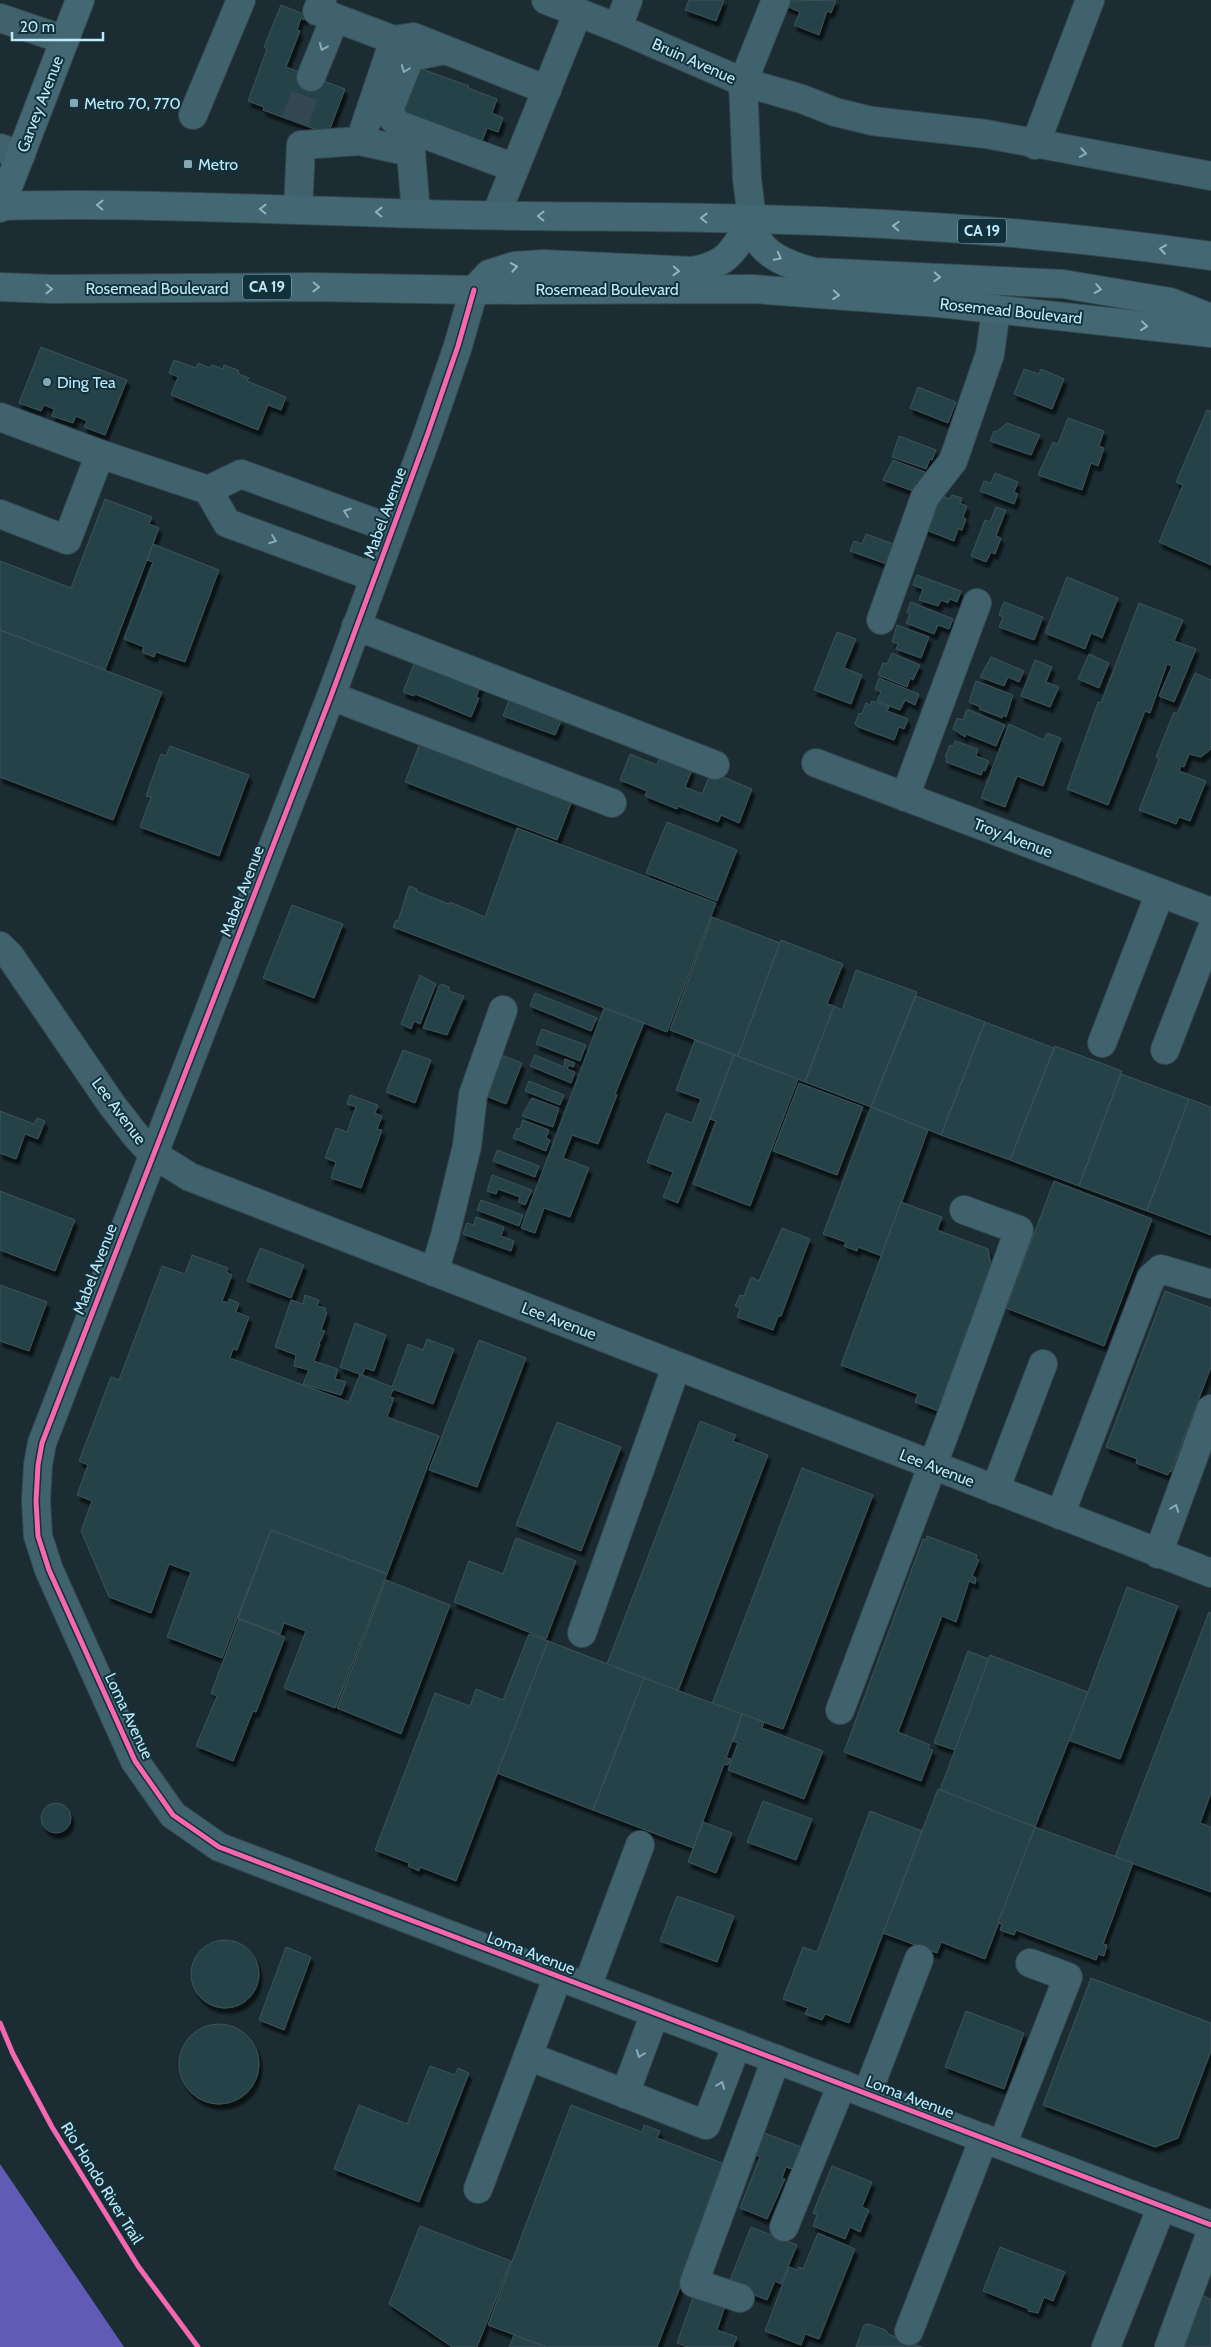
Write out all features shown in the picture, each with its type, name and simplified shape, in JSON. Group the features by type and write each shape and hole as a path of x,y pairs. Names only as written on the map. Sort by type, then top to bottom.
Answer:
{"main road":[{"name":"Garvey Avenue","path":"0,207 10,151 65,40 80,0"},
{"name":"CA 19","path":"0,207 86,205 752,219 937,228 1096,240 1211,256"},
{"path":"474,290 489,274 514,266 543,264 694,271 714,267 732,252 752,219"},
{"path":"752,219 756,238 766,250 799,268 814,272 1063,284 1170,302 1211,318"},
{"name":"Rosemead Boulevard","path":"0,287 54,289 311,287 474,290 753,289 996,310 1211,333"}],"street":[{"path":"192,115 241,0"},
{"name":"Bruin Avenue","path":"546,0 618,28 743,82 747,180 752,219"},
{"path":"618,28 628,0"},
{"path":"776,0 743,82 802,98 835,112 872,120 986,134 1036,145 1211,176"},
{"path":"1036,145 1090,0"},
{"path":"311,77 328,9 394,40 413,37 547,90"},
{"path":"496,215 578,12"},
{"path":"0,18 65,40"},
{"path":"360,141 394,40"},
{"path":"445,50 410,56 388,113 399,125 515,168"},
{"path":"298,210 298,133 360,141 411,152 416,213"},
{"name":"Mabel Avenue","path":"36,1501 38,1465 42,1443 331,696 458,346 474,290"},
{"path":"881,620 925,497 953,461 990,354 996,310"},
{"path":"0,416 100,454 208,490 227,523 374,577"},
{"path":"0,514 67,540 100,454"},
{"path":"208,490 241,474 392,529"},
{"path":"905,797 977,603"},
{"path":"356,626 715,765"},
{"path":"331,696 612,803"},
{"name":"Troy Avenue","path":"816,763 1211,912"},
{"path":"1102,1043 1160,892"},
{"path":"1165,1050 1211,931"},
{"name":"Lee Avenue","path":"0,946 10,956 112,1105 153,1154 190,1177 1211,1573"},
{"path":"434,1272 445,1236 467,1146 473,1096 503,1010"},
{"path":"840,1710 1020,1230 964,1210"},
{"path":"1060,1515 1151,1278 1161,1268 1211,1284"},
{"path":"995,1490 1043,1364"},
{"path":"582,1633 676,1367"},
{"path":"1158,1554 1211,1409"},
{"name":"Loma Avenue","path":"36,1501 38,1536 49,1570 134,1761 173,1815 219,1847 1211,2225"},
{"path":"587,1987 640,1845"},
{"path":"867,2094 919,1959"},
{"path":"909,2331 1068,1977 1030,1963"},
{"path":"478,2189 558,1976"},
{"path":"625,2094 655,2013"},
{"path":"528,2056 706,2125 737,2044"},
{"path":"740,2298 694,2283 776,2060"},
{"path":"784,2227 842,2084"},
{"path":"1106,2347 1162,2206"},
{"path":"1169,2347 1211,2232"}],"shaded area":[{"path":"0,2164 124,2347 0,2347"}],"building":[{"path":"689,0 724,0 716,21 685,10"},
{"path":"789,0 836,0 831,13 827,11 819,35 794,25 800,12 784,5"},
{"path":"281,5 306,15 304,20 301,18 297,30 300,31 286,67 345,89 328,134 263,110 264,107 248,101 267,49 264,47"},
{"path":"419,68 469,86 468,88 497,99 492,113 503,118 498,132 487,128 481,144 401,113"},
{"path":"41,347 127,380 105,435 84,427 87,421 76,416 73,423 52,416 54,409 44,405 41,411 19,403"},
{"path":"174,360 196,368 198,363 210,368 212,365 223,369 224,365 238,370 239,374 249,378 247,381 286,397 281,410 268,405 258,430 171,395 178,377 169,373"},
{"path":"1024,369 1039,374 1041,369 1064,379 1052,409 1014,394"},
{"path":"918,387 956,402 948,423 910,408"},
{"path":"1207,410 1211,411 1211,565 1159,542 1183,485 1176,482"},
{"path":"1068,418 1104,431 1099,446 1104,448 1098,466 1091,463 1082,490 1038,475 1053,442 1058,444"},
{"path":"1007,423 1040,435 1031,455 990,441 994,431 996,432"},
{"path":"899,436 936,450 926,469 892,457"},
{"path":"893,460 925,472 921,483 916,481 913,491 883,480"},
{"path":"995,473 1018,482 1014,492 1018,494 1014,504 980,491 984,481 991,483"},
{"path":"934,493 950,499 952,495 962,498 960,503 967,506 963,517 966,519 962,530 958,529 954,541 921,528"},
{"path":"105,499 152,517 149,524 159,528 105,670 0,630 0,561 71,588"},
{"path":"996,507 1006,510 996,536 1001,538 995,554 991,552 986,562 971,556 985,520 990,522"},
{"path":"866,534 899,546 892,566 850,551 854,541 862,544"},
{"path":"153,544 219,570 185,662 156,652 154,657 142,652 144,647 124,639 153,562 147,560"},
{"path":"917,575 961,591 957,602 950,599 948,603 941,600 938,606 919,600 923,589 913,585"},
{"path":"1067,577 1118,598 1102,638 1091,633 1085,649 1045,633"},
{"path":"911,602 953,619 949,629 938,625 934,634 906,623 910,614 907,612"},
{"path":"1004,602 1043,617 1034,640 999,627 1003,617 999,615"},
{"path":"1139,603 1183,620 1174,641 1196,649 1174,702 1159,696 1172,666 1167,664 1150,713 1145,711 1108,805 1067,789 1098,702 1101,703"},
{"path":"897,625 929,637 921,658 896,649 898,644 892,642"},
{"path":"0,630 162,692 113,820 0,777"},
{"path":"837,632 856,639 844,668 862,675 851,704 814,690"},
{"path":"892,653 920,665 913,680 910,678 907,687 878,675 883,663 887,664"},
{"path":"1089,654 1109,663 1099,688 1078,679"},
{"path":"991,657 1024,671 1019,682 1008,677 1004,686 980,677"},
{"path":"416,659 481,685 476,697 479,698 471,717 415,694 414,696 403,692"},
{"path":"1035,660 1052,667 1046,682 1059,687 1050,707 1021,696"},
{"path":"1195,673 1211,680 1211,749 1201,757 1189,754 1184,767 1181,766 1179,771 1206,781 1190,821 1179,817 1176,824 1139,810 1159,759 1156,757 1174,712 1177,714"},
{"path":"879,678 919,694 915,705 905,700 900,710 877,701 881,692 875,689"},
{"path":"976,681 1013,695 1006,717 1003,715 1002,718 979,709 980,707 969,702"},
{"path":"513,690 559,708 555,719 561,721 555,735 503,716"},
{"path":"872,701 889,707 887,711 908,719 904,729 899,727 894,740 858,727 855,724 859,713 862,714 866,703 870,705"},
{"path":"967,709 1005,725 996,746 966,734 965,737 953,729 957,718 963,720"},
{"path":"1009,724 1044,740 1047,733 1061,738 1043,786 1017,776 1005,807 981,798"},
{"path":"955,741 978,749 976,756 989,761 981,775 946,762 947,757 945,757 950,745 953,747"},
{"path":"420,743 572,801 557,840 405,782"},
{"path":"170,746 249,775 219,856 140,827 151,797 146,796 161,754 166,756"},
{"path":"630,754 657,765 660,757 692,770 685,787 702,794 711,772 752,789 739,823 721,815 718,822 678,806 677,809 645,796 647,791 620,780"},
{"path":"667,822 737,850 717,901 646,873"},
{"path":"517,828 716,903 667,1032 393,927 396,920 398,921 409,886 417,889 416,891 449,904 450,902 485,917"},
{"path":"292,905 343,924 314,998 263,978"},
{"path":"712,917 780,943 738,1056 670,1030"},
{"path":"781,940 843,964 827,1004 834,1006 805,1082 738,1056"},
{"path":"856,970 917,992 871,1107 805,1082 834,1006 842,1010"},
{"path":"420,975 436,984 420,1024 414,1021 411,1029 401,1024"},
{"path":"442,984 449,987 449,991 464,996 447,1035 423,1028 439,986"},
{"path":"535,993 597,1018 591,1031 530,1006"},
{"path":"916,996 985,1022 941,1135 871,1107"},
{"path":"604,1008 644,1023 615,1094 617,1095 598,1144 572,1135 563,1158 589,1168 570,1217 544,1208 535,1233 521,1228"},
{"path":"985,1022 1054,1048 1010,1160 941,1135"},
{"path":"542,1029 586,1045 580,1061 536,1044"},
{"path":"695,1040 734,1055 678,1203 663,1197 673,1172 647,1162 666,1113 692,1123 701,1099 676,1090"},
{"path":"1055,1046 1122,1071 1079,1186 1010,1160"},
{"path":"403,1050 431,1060 415,1103 386,1092"},
{"path":"496,1053 522,1063 506,1104 481,1094"},
{"path":"535,1055 564,1067 565,1059 575,1063 573,1067 569,1065 567,1069 575,1072 571,1083 530,1066"},
{"path":"734,1055 798,1079 750,1206 693,1184 716,1121 710,1119"},
{"path":"1121,1074 1189,1099 1147,1211 1079,1186"},
{"path":"529,1081 564,1095 560,1105 525,1091"},
{"path":"799,1083 863,1107 837,1175 773,1151"},
{"path":"350,1095 378,1105 375,1113 382,1116 377,1129 382,1130 361,1188 331,1178 336,1162 325,1158 336,1128 347,1132 356,1107 347,1104"},
{"path":"532,1098 559,1108 553,1127 522,1116"},
{"path":"1189,1099 1211,1107 1211,1235 1147,1211"},
{"path":"871,1107 928,1130 882,1256 858,1247 857,1251 844,1246 846,1242 823,1234"},
{"path":"0,1111 34,1124 37,1118 45,1121 38,1139 25,1134 16,1159 0,1153"},
{"path":"523,1120 549,1130 546,1138 550,1140 546,1151 513,1138 517,1128 520,1129"},
{"path":"497,1150 539,1166 535,1177 493,1161"},
{"path":"492,1175 532,1190 525,1205 518,1202 520,1197 498,1189 496,1194 487,1191"},
{"path":"1054,1181 1152,1219 1104,1346 1006,1308"},
{"path":"0,1191 75,1220 55,1271 0,1250"},
{"path":"481,1200 523,1215 519,1226 477,1210"},
{"path":"901,1202 942,1217 937,1230 988,1249 993,1273 941,1412 915,1402 918,1394 841,1365"},
{"path":"476,1217 504,1227 501,1236 514,1241 511,1251 463,1234 467,1223 474,1225"},
{"path":"782,1228 810,1239 781,1316 778,1316 773,1330 737,1317 740,1308 735,1306 740,1295 744,1296 751,1277 759,1281"},
{"path":"260,1248 304,1265 291,1298 247,1281"},
{"path":"192,1255 228,1268 226,1272 232,1275 222,1301 228,1303 229,1299 239,1303 236,1312 249,1317 237,1350 233,1349 230,1358 349,1402 360,1374 392,1387 408,1344 423,1350 427,1339 454,1349 433,1404 393,1389 390,1397 394,1398 387,1417 439,1436 387,1574 271,1530 222,1658 167,1637 191,1572 169,1564 151,1613 109,1597 81,1531 92,1501 77,1495 88,1465 79,1461 111,1377 119,1380 162,1266 185,1274"},
{"path":"0,1285 47,1302 29,1351 0,1341"},
{"path":"1165,1291 1211,1308 1211,1367 1171,1472 1169,1471 1168,1475 1136,1463 1137,1459 1106,1447"},
{"path":"305,1295 319,1300 317,1306 325,1308 327,1313 321,1330 325,1331 318,1343 320,1344 314,1361 338,1369 335,1379 346,1382 341,1395 303,1384 309,1370 294,1366 296,1355 275,1347 291,1300 303,1304"},
{"path":"355,1323 386,1335 374,1371 365,1368 362,1375 340,1367"},
{"path":"479,1340 526,1358 477,1487 429,1470"},
{"path":"700,1421 736,1435 733,1441 768,1455 678,1691 607,1664"},
{"path":"557,1422 621,1447 581,1551 516,1525"},
{"path":"802,1468 873,1495 783,1729 712,1704"},
{"path":"271,1530 387,1574 335,1708 284,1688 306,1631 284,1623 280,1634 238,1618"},
{"path":"927,1536 977,1555 976,1559 979,1560 972,1576 976,1578 975,1584 969,1581 956,1622 942,1616 898,1732 930,1745 928,1748 933,1750 921,1781 844,1752 923,1539 926,1540"},
{"path":"516,1538 576,1561 546,1639 454,1602 469,1561 503,1574"},
{"path":"386,1580 450,1605 401,1734 337,1708"},
{"path":"1127,1587 1178,1606 1120,1759 1068,1740"},
{"path":"1209,1612 1211,1613 1211,1793 1200,1823 1211,1827 1211,1892 1115,1857"},
{"path":"239,1619 285,1637 256,1712 253,1711 233,1761 196,1746 217,1696 211,1693"},
{"path":"529,1634 548,1641 456,1881 420,1867 419,1871 408,1866 409,1863 375,1850 435,1693 470,1706 476,1689 503,1700"},
{"path":"548,1641 644,1678 593,1810 497,1773"},
{"path":"968,1651 989,1659 955,1750 934,1743"},
{"path":"990,1655 1088,1692 1035,1827 940,1790"},
{"path":"644,1678 742,1714 726,1758 731,1759 728,1765 724,1764 693,1848 593,1810"},
{"path":"742,1714 764,1722 762,1728 823,1751 804,1799 728,1770 738,1743 733,1741"},
{"path":"938,1789 1035,1827 985,1959 941,1942 937,1953 883,1933"},
{"path":"763,1801 812,1819 796,1860 747,1842"},
{"path":"56,1803 66,1808 71,1818 66,1828 56,1833 46,1828 41,1818 46,1808"},
{"path":"870,1811 922,1831 849,2023 825,2014 822,2020 805,2014 808,2008 783,1999 803,1947 817,1952"},
{"path":"703,1822 732,1833 716,1873 688,1862"},
{"path":"1035,1827 1133,1863 1103,1944 1107,1945 1104,1956 1098,1954 1096,1960 1016,1930 1014,1935 1000,1930 1002,1924 998,1923"},
{"path":"677,1896 734,1916 717,1962 660,1941"},
{"path":"225,1940 238,1943 249,1950 256,1961 259,1974 256,1987 249,1998 238,2005 225,2008 212,2005 201,1998 194,1987 191,1974 194,1961 201,1950 212,1943"},
{"path":"286,1947 311,1957 284,2030 259,2020"},
{"path":"1091,1978 1211,2023 1211,2051 1178,2138 1155,2147 1043,2105"},
{"path":"966,2011 1024,2033 1004,2089 945,2067"},
{"path":"211,2024 227,2024 241,2031 252,2042 259,2056 259,2072 256,2079 241,2097 227,2104 211,2104 197,2097 186,2086 179,2072 179,2056 186,2042 197,2031"},
{"path":"430,2066 455,2075 458,2068 469,2073 419,2202 334,2169 359,2105 407,2124"},
{"path":"571,2105 642,2132 644,2125 660,2131 657,2138 727,2165 657,2347 546,2347 488,2325"},
{"path":"762,2132 804,2148 795,2170 786,2167 782,2178 785,2179 767,2219 740,2208 760,2157 753,2154"},
{"path":"832,2166 872,2182 862,2207 869,2210 860,2232 850,2227 845,2239 813,2226 817,2215 813,2213"},
{"path":"420,2226 511,2261 477,2347 452,2347 389,2304"},
{"path":"751,2227 797,2245 781,2284 775,2281 767,2300 728,2285"},
{"path":"818,2233 855,2249 819,2339 805,2334 801,2345 765,2331 789,2267 798,2270 799,2267 803,2269"},
{"path":"1000,2247 1065,2272 1053,2301 1044,2297 1038,2313 1028,2311 1029,2309 983,2291"},
{"path":"696,2289 727,2300 717,2330 737,2337 733,2347 687,2347 677,2343"},
{"path":"1201,2295 1211,2299 1211,2347 1182,2347"},
{"path":"868,2324 886,2330 888,2334 922,2347 856,2347 864,2325"},
{"path":"514,2335 546,2347 509,2347"}],"tunnel":[{"path":"295,122 311,77"}],"cycle path":[{"path":"474,290 458,346 428,433 331,696 42,1443 38,1465 36,1501 38,1536 49,1570 135,1761 173,1815 219,1847 1211,2225"},
{"name":"Rio Hondo River Trail","path":"0,2023 13,2054 52,2127 138,2266 198,2347"}],"place":[{"name":"Metro 70, 770","path":"74,103"},
{"name":"Metro","path":"188,164"},
{"name":"Ding Tea","path":"47,382"}]}
